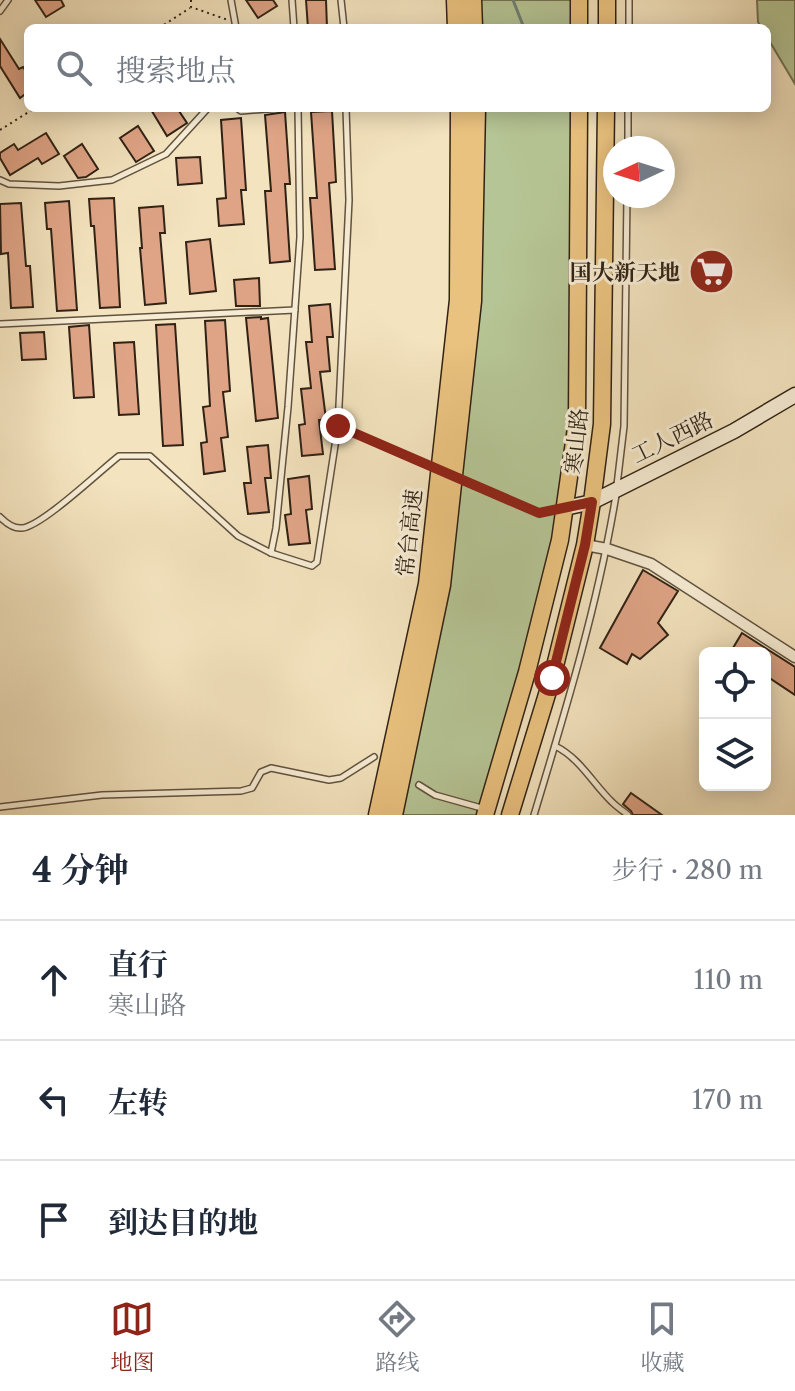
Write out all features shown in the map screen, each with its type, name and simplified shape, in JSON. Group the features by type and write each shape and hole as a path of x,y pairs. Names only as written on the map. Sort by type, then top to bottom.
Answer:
{"highway":[{"path":"456,0 457,24"},
{"path":"472,0 473,24"},
{"name":"常台高速","path":"378,815 428,584 459,300 460,112"},
{"name":"常台高速","path":"393,815 441,585 472,301 476,112"}],"main road":[{"path":"579,0 579,24"},
{"path":"607,0 607,24"},
{"name":"寒山路","path":"486,812 527,672 560,540 577,421 579,112"},
{"name":"寒山路","path":"510,815 552,678 585,545 592,502 602,424 606,112"},
{"name":"工人西路","path":"565,508 592,502 734,431 795,395"}],"street":[{"path":"585,545 651,564 795,657"}],"lane":[{"path":"0,11 8,0"},
{"path":"231,0 236,24"},
{"path":"292,0 294,24"},
{"path":"341,0 344,24"},
{"path":"629,0 629,24"},
{"path":"0,180 9,184 59,186 112,180 166,154 204,112"},
{"path":"271,553 288,407 300,237 298,112"},
{"path":"0,517 8,524 22,528 39,522 119,456 150,456 238,536 271,553 312,566 317,562 338,426 349,200 346,112"},
{"path":"628,112 628,136"},
{"path":"534,815 574,684 607,549 617,489 624,426 627,208"},
{"path":"0,324 295,310"},
{"path":"338,426 539,513 565,508"},
{"path":"555,746 591,776 611,802 628,815"},
{"path":"0,807 102,795 241,791 252,788 261,772 271,768 329,780 341,778 374,757"},
{"path":"419,785 435,795 486,812"}],"path":[{"path":"191,0 191,7"},
{"path":"191,7 231,24"},
{"path":"165,24 191,7"},
{"path":"0,130 29,112"}],"green space":[{"path":"472,0 579,0 579,24 473,24"},
{"path":"757,0 795,0 795,84 771,44 771,24 758,22"},
{"path":"476,112 579,112 580,228 565,508 485,815 393,815"}],"building":[{"path":"35,0 61,0 64,6 46,17"},
{"path":"246,0 273,0 277,6 258,18"},
{"path":"306,0 326,0 327,24 308,24"},
{"path":"0,39 19,69 24,68 24,95 20,98 0,66"},
{"path":"152,112 180,112 187,123 167,136"},
{"path":"285,112 290,184 285,184 290,261 270,263 265,191 271,191 265,115"},
{"path":"311,112 332,112 336,182 329,183 335,269 315,270 310,198 317,198"},
{"path":"241,118 246,190 241,190 244,224 219,226 217,199 226,198 221,120"},
{"path":"138,126 154,151 136,162 120,138"},
{"path":"46,133 59,154 42,164 38,158 10,175 0,153 14,144 18,150"},
{"path":"82,144 98,169 78,178 64,156"},
{"path":"200,157 202,183 178,185 176,158"},
{"path":"114,198 120,307 100,308 89,199"},
{"path":"69,201 77,310 57,311 51,229 47,229 45,203"},
{"path":"21,203 33,307 11,308 8,253 1,254 0,204"},
{"path":"163,206 165,233 160,233 166,303 145,305 139,208"},
{"path":"210,239 216,291 190,294 186,242"},
{"path":"259,278 260,306 236,306 234,280"},
{"path":"330,304 333,337 327,337 330,371 320,372 326,419 319,420 323,454 302,456 299,425 305,424 301,389 311,388 306,342 312,342 309,306"},
{"path":"246,318 268,318 278,418 256,421"},
{"path":"225,320 230,391 223,392 228,437 221,438 225,471 204,474 201,443 207,442 203,407 210,406 205,321"},
{"path":"175,324 183,445 163,446 156,325"},
{"path":"89,325 94,397 74,398 69,327"},
{"path":"44,332 46,359 22,360 20,333"},
{"path":"134,342 139,414 119,415 114,343"},
{"path":"268,445 271,478 265,478 269,512 248,514 244,483 251,483 247,447"},
{"path":"309,476 312,509 306,510 310,543 289,545 285,515 291,514 288,479"},
{"path":"643,570 678,591 658,623 668,635 640,659 632,654 627,664 600,648"},
{"path":"742,633 764,647 734,647"},
{"path":"771,652 795,667 795,695 771,679"},
{"path":"631,793 662,815 633,815 623,804"}],"waterway":[{"path":"513,0 522,24"}],"place":[{"name":"国大新天地","path":"711,272"}],"route":[{"path":"338,426 539,513 592,502 585,545 552,678"}]}
